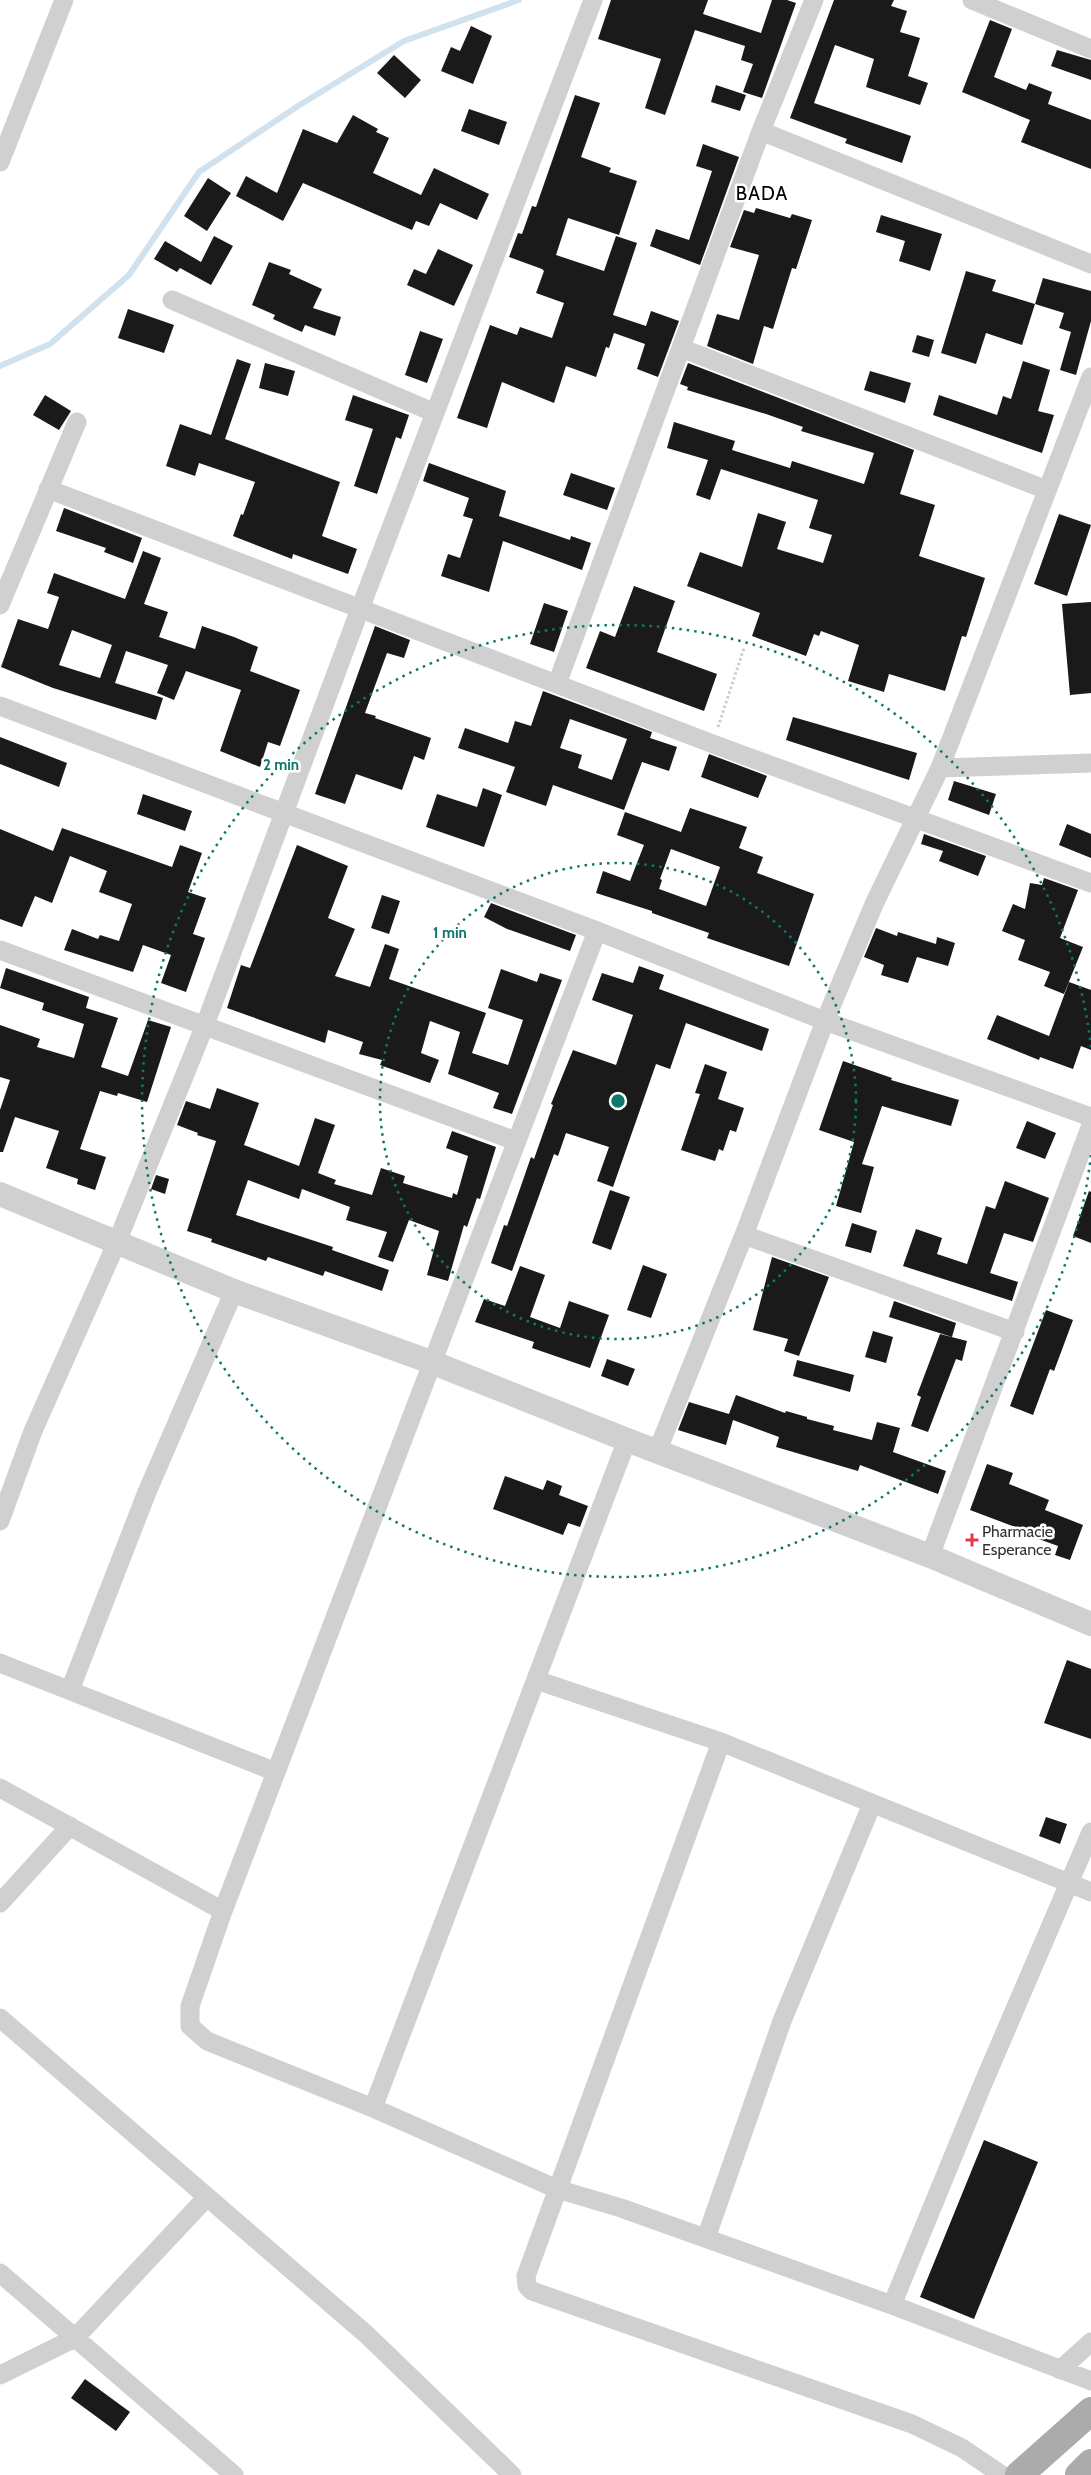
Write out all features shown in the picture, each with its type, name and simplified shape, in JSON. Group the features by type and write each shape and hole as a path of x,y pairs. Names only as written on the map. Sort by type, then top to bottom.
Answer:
{"main road":[{"path":"1019,2475 1091,2411"},
{"path":"1079,2475 1091,2463"}],"street":[{"path":"0,162 64,0"},
{"path":"0,1521 33,1431 117,1242 205,1026 434,413 593,0"},
{"path":"557,684 761,131 814,0"},
{"path":"972,0 1091,49"},
{"path":"761,131 1091,264"},
{"path":"172,300 434,413"},
{"path":"681,348 1047,490"},
{"path":"657,1452 744,1235 825,1021 875,902 940,768 1091,377"},
{"path":"0,605 77,422"},
{"path":"48,489 713,744 916,817 1091,883"},
{"path":"0,706 597,931 825,1021 1091,1117"},
{"path":"940,768 1091,763"},
{"path":"597,931 431,1362 224,1911 190,2006 190,2026 207,2041 373,2108 556,2189 621,2208 892,2305 1091,2382"},
{"path":"0,950 516,1141"},
{"path":"930,1556 1091,1125"},
{"path":"0,1194 234,1291 431,1362 626,1440 930,1556 1091,1624"},
{"path":"744,1235 1015,1332"},
{"path":"70,1690 147,1492 234,1291"},
{"path":"373,2108 626,1440"},
{"path":"0,1663 276,1772"},
{"path":"536,1680 721,1742 1091,1892"},
{"path":"721,1742 556,2189 526,2276 527,2286 532,2291 912,2424 962,2448 1002,2475"},
{"path":"0,1788 224,1911"},
{"path":"706,2238 782,2021 872,1804"},
{"path":"0,1903 70,1826"},
{"path":"892,2305 982,2086 1091,1832"},
{"path":"0,2018 367,2335 512,2475"},
{"path":"0,2375 75,2338 207,2197"},
{"path":"0,2273 231,2474"},
{"path":"1060,2370 1091,2342"}],"path":[{"path":"713,744 744,648"}],"building":[{"path":"611,0 708,0 703,14 761,33 772,0 787,0 796,3 762,98 743,92 753,64 741,60 745,46 695,30 665,115 645,108 661,59 598,39"},
{"path":"834,0 894,0 891,6 907,11 900,32 920,38 908,76 928,83 920,105 866,87 874,59 835,45 814,103 911,136 902,163 845,143 847,139 790,118"},
{"path":"990,20 1012,29 994,77 1026,90 1029,83 1052,92 1048,104 1091,120 1091,169 1021,142 1030,120 962,92"},
{"path":"471,26 492,36 473,84 441,71 451,47 460,51"},
{"path":"1057,50 1091,60 1091,80 1051,66"},
{"path":"394,55 421,80 405,98 377,73"},
{"path":"716,85 746,95 740,111 711,102"},
{"path":"575,95 600,103 581,157 611,168 609,172 637,181 619,235 568,218 556,255 604,271 616,236 637,243 613,315 646,326 651,311 679,321 658,377 637,369 645,344 614,333 609,348 606,347 596,377 566,366 554,403 502,382 487,428 457,418 490,325 517,335 520,327 552,338 564,303 536,293 544,271 542,269 509,257 518,233 522,234 532,206 536,207"},
{"path":"469,109 507,122 499,145 461,131"},
{"path":"353,115 378,129 376,132 389,138 373,173 421,195 434,168 489,194 477,220 440,203 429,226 416,221 412,230 303,183 283,221 236,196 246,176 277,193 303,129 337,143"},
{"path":"703,144 739,157 700,265 650,246 656,229 689,240 712,171 696,166"},
{"path":"208,178 231,193 207,231 184,216"},
{"path":"756,208 790,218 792,214 812,220 796,269 792,268 773,329 764,326 753,364 707,346 717,314 739,320 759,255 730,247 744,210 754,213"},
{"path":"881,215 942,234 930,271 899,261 905,241 876,232"},
{"path":"214,236 233,246 211,285 180,268 177,272 154,259 165,241 201,262"},
{"path":"438,249 473,265 454,306 407,285 414,269 426,274"},
{"path":"269,262 291,270 289,274 322,289 313,308 341,317 335,336 305,325 302,332 273,319 275,315 252,305"},
{"path":"966,271 996,280 992,291 1035,304 1022,345 986,333 976,364 941,353"},
{"path":"1043,278 1091,291 1091,321 1076,375 1060,370 1071,332 1059,328 1064,313 1035,304"},
{"path":"128,309 174,325 164,353 118,338"},
{"path":"420,331 443,339 427,383 405,375"},
{"path":"917,335 934,340 929,357 912,352"},
{"path":"237,359 251,364 225,439 340,482 322,536 357,549 348,574 293,554 292,559 233,536 255,482 199,463 195,476 166,466 180,424 211,435"},
{"path":"1023,361 1050,370 1038,411 1054,415 1042,453 933,415 939,395 997,415 1003,396 1011,399"},
{"path":"265,363 295,371 288,396 259,388"},
{"path":"688,363 914,450 900,494 935,505 919,556 985,578 966,637 962,636 945,691 889,674 884,692 848,681 859,645 821,631 819,636 814,634 806,656 752,636 760,613 687,586 700,552 742,567 758,513 786,522 777,549 823,563 832,535 809,528 818,500 721,469 710,500 696,495 708,460 667,448 674,422 735,441 732,450 790,468 792,461 864,484 874,453 801,431 803,427 766,414 687,390 688,387 680,384"},
{"path":"870,371 911,383 905,403 864,390"},
{"path":"45,395 71,411 59,430 33,415"},
{"path":"353,395 409,415 401,439 396,437 377,494 354,486 373,429 345,420"},
{"path":"429,463 506,491 499,516 570,540 571,536 591,543 582,570 503,541 489,592 441,576 448,554 460,558 473,519 463,516 469,498 423,481"},
{"path":"571,473 615,488 607,510 563,495"},
{"path":"64,508 142,538 133,563 104,552 106,548 56,531"},
{"path":"1059,514 1091,525 1067,596 1034,584"},
{"path":"143,551 161,558 144,604 168,612 159,637 195,649 202,626 234,637 258,647 250,671 300,690 280,746 268,742 260,767 220,751 241,690 186,671 174,700 157,693 168,665 126,651 115,683 163,698 156,720 53,688 1,667 18,619 48,629 59,597 47,593 54,573 125,599","holes":["72,630 112,645 100,678 59,665"]},
{"path":"634,586 675,601 657,652 717,674 704,711 586,668 600,631 615,637"},
{"path":"1091,602 1091,693 1070,695 1062,604"},
{"path":"544,603 568,611 554,652 530,644"},
{"path":"375,626 410,640 404,658 387,653 365,713 431,738 424,760 414,756 402,790 356,774 345,804 315,794"},
{"path":"543,691 652,732 650,738 677,747 669,771 642,762 624,810 553,785 546,806 506,792 515,767 458,748 465,728 508,743 515,721 531,726","holes":["570,719 627,739 612,780 578,768 582,755 560,748"]},
{"path":"793,717 917,753 909,780 786,740"},
{"path":"0,737 67,763 59,787 0,764"},
{"path":"709,754 767,776 758,798 701,777"},
{"path":"954,781 996,794 989,815 948,800"},
{"path":"483,788 502,795 484,847 426,827 437,794 477,807"},
{"path":"143,794 192,811 185,831 137,814"},
{"path":"690,808 747,827 739,848 763,857 757,873 814,894 789,966 707,938 709,933 652,913 652,911 596,893 603,871 630,881 644,845 617,835 625,812 681,832","holes":["671,849 720,867 706,906 659,889 662,880 660,879"]},
{"path":"1067,824 1091,834 1091,858 1059,845"},
{"path":"62,828 172,867 180,845 202,853 188,892 206,898 193,934 205,938 186,992 161,983 171,955 143,945 133,972 64,950 72,929 98,939 100,935 119,941 132,904 99,892 107,871 70,856 52,903 35,896 22,927 0,919 0,829 53,851"},
{"path":"924,834 986,856 978,876 939,861 943,851 921,844"},
{"path":"297,845 348,866 328,918 355,929 335,976 370,987 385,944 399,949 389,979 486,1013 472,1053 508,1065 523,1020 488,1008 501,969 537,982 540,973 562,980 512,1114 493,1108 499,1093 448,1074 460,1032 430,1021 421,1053 439,1060 430,1083 380,1065 382,1060 359,1054 363,1042 328,1030 325,1043 227,1008 241,965 250,968"},
{"path":"1044,878 1078,890 1060,938 1083,947 1064,994 1044,986 1050,972 1018,960 1025,940 1002,931 1013,904 1025,909 1030,883 1042,885"},
{"path":"382,895 400,901 389,934 371,928"},
{"path":"491,903 576,935 570,951 507,929 484,917"},
{"path":"876,928 897,936 898,932 936,944 937,937 955,943 948,966 917,957 908,983 881,975 884,965 864,957"},
{"path":"639,966 664,975 659,989 769,1029 762,1051 686,1023 670,1069 656,1064 613,1187 597,1181 609,1147 566,1133 558,1156 554,1154 512,1271 491,1263 504,1225 507,1226 531,1157 534,1159 553,1105 551,1104 573,1050 616,1065 633,1015 592,1000 602,973 633,983"},
{"path":"6,968 89,997 86,1008 118,1018 101,1067 128,1076 148,1020 171,1027 147,1102 118,1093 117,1096 100,1091 80,1149 106,1157 95,1190 77,1184 78,1179 46,1168 59,1131 15,1117 3,1152 0,1152 0,1110 10,1080 0,1077 0,1025 40,1039 37,1047 74,1058 84,1024 42,1010 44,1003 0,988"},
{"path":"1069,982 1091,990 1091,1050 1081,1046 1073,1069 1040,1057 1039,1060 987,1039 997,1015 1049,1036"},
{"path":"843,1061 892,1078 891,1080 959,1100 951,1126 882,1106 862,1164 874,1167 861,1213 836,1206 854,1142 819,1130"},
{"path":"705,1064 727,1072 718,1099 744,1108 736,1132 730,1130 723,1151 719,1149 715,1161 681,1150 700,1094 695,1093"},
{"path":"217,1088 259,1103 244,1145 299,1166 315,1118 335,1125 318,1173 336,1180 334,1184 372,1195 381,1168 405,1176 403,1183 452,1198 453,1193 457,1195 468,1156 446,1148 452,1131 496,1147 480,1199 477,1198 467,1227 464,1225 448,1281 427,1275 439,1231 409,1220 393,1262 378,1257 387,1232 346,1220 350,1207 302,1189 299,1199 248,1180 236,1215 333,1247 332,1250 389,1270 382,1291 325,1271 323,1276 268,1257 266,1261 211,1242 212,1239 187,1231 216,1141 197,1135 198,1133 177,1125 186,1101 210,1109"},
{"path":"1027,1121 1056,1133 1045,1159 1016,1148"},
{"path":"156,1175 169,1179 165,1194 151,1189"},
{"path":"1005,1181 1049,1198 1033,1242 1004,1233 990,1273 1018,1282 1012,1301 903,1266 916,1229 942,1238 937,1254 967,1264 986,1206 995,1209"},
{"path":"610,1190 630,1197 611,1250 592,1243"},
{"path":"1089,1191 1091,1192 1091,1243 1073,1236"},
{"path":"852,1223 877,1231 871,1253 845,1246"},
{"path":"772,1257 829,1277 799,1356 784,1351 788,1339 753,1330"},
{"path":"643,1265 667,1274 651,1318 627,1310"},
{"path":"520,1266 545,1275 530,1317 560,1328 569,1301 609,1315 590,1368 532,1348 534,1342 475,1322 484,1299 505,1306"},
{"path":"894,1301 956,1323 952,1337 889,1317"},
{"path":"1046,1310 1073,1320 1054,1371 1050,1369 1033,1415 1010,1406"},
{"path":"873,1331 893,1337 886,1363 865,1357"},
{"path":"940,1334 967,1341 962,1361 956,1359 928,1432 911,1426 921,1397 917,1395"},
{"path":"607,1359 635,1369 628,1386 601,1376"},
{"path":"797,1360 854,1375 850,1392 793,1376"},
{"path":"736,1395 785,1413 786,1411 834,1426 833,1430 872,1440 877,1422 900,1428 893,1452 946,1471 938,1494 860,1465 858,1471 776,1447 779,1437 733,1420 726,1445 678,1430 689,1402 729,1414"},
{"path":"987,1464 1013,1473 1009,1484 1049,1500 1045,1510 1083,1525 1070,1560 1055,1555 1058,1546 1022,1533 1023,1530 970,1510"},
{"path":"505,1476 543,1490 547,1480 562,1486 559,1495 588,1506 580,1527 568,1523 563,1535 493,1509"},
{"path":"1067,1660 1091,1669 1091,1739 1044,1723"},
{"path":"1046,1817 1067,1824 1060,1844 1039,1836"},
{"path":"984,2140 1038,2162 974,2319 920,2297"},
{"path":"85,2379 130,2412 116,2431 71,2398"}],"waterway":[{"path":"0,366 50,344 129,275 199,172 298,106 404,41 519,0"}],"place":[{"name":"Pharmacie Esperance","path":"972,1540"}],"district":[{"name":"BADA","path":"762,193"}]}
